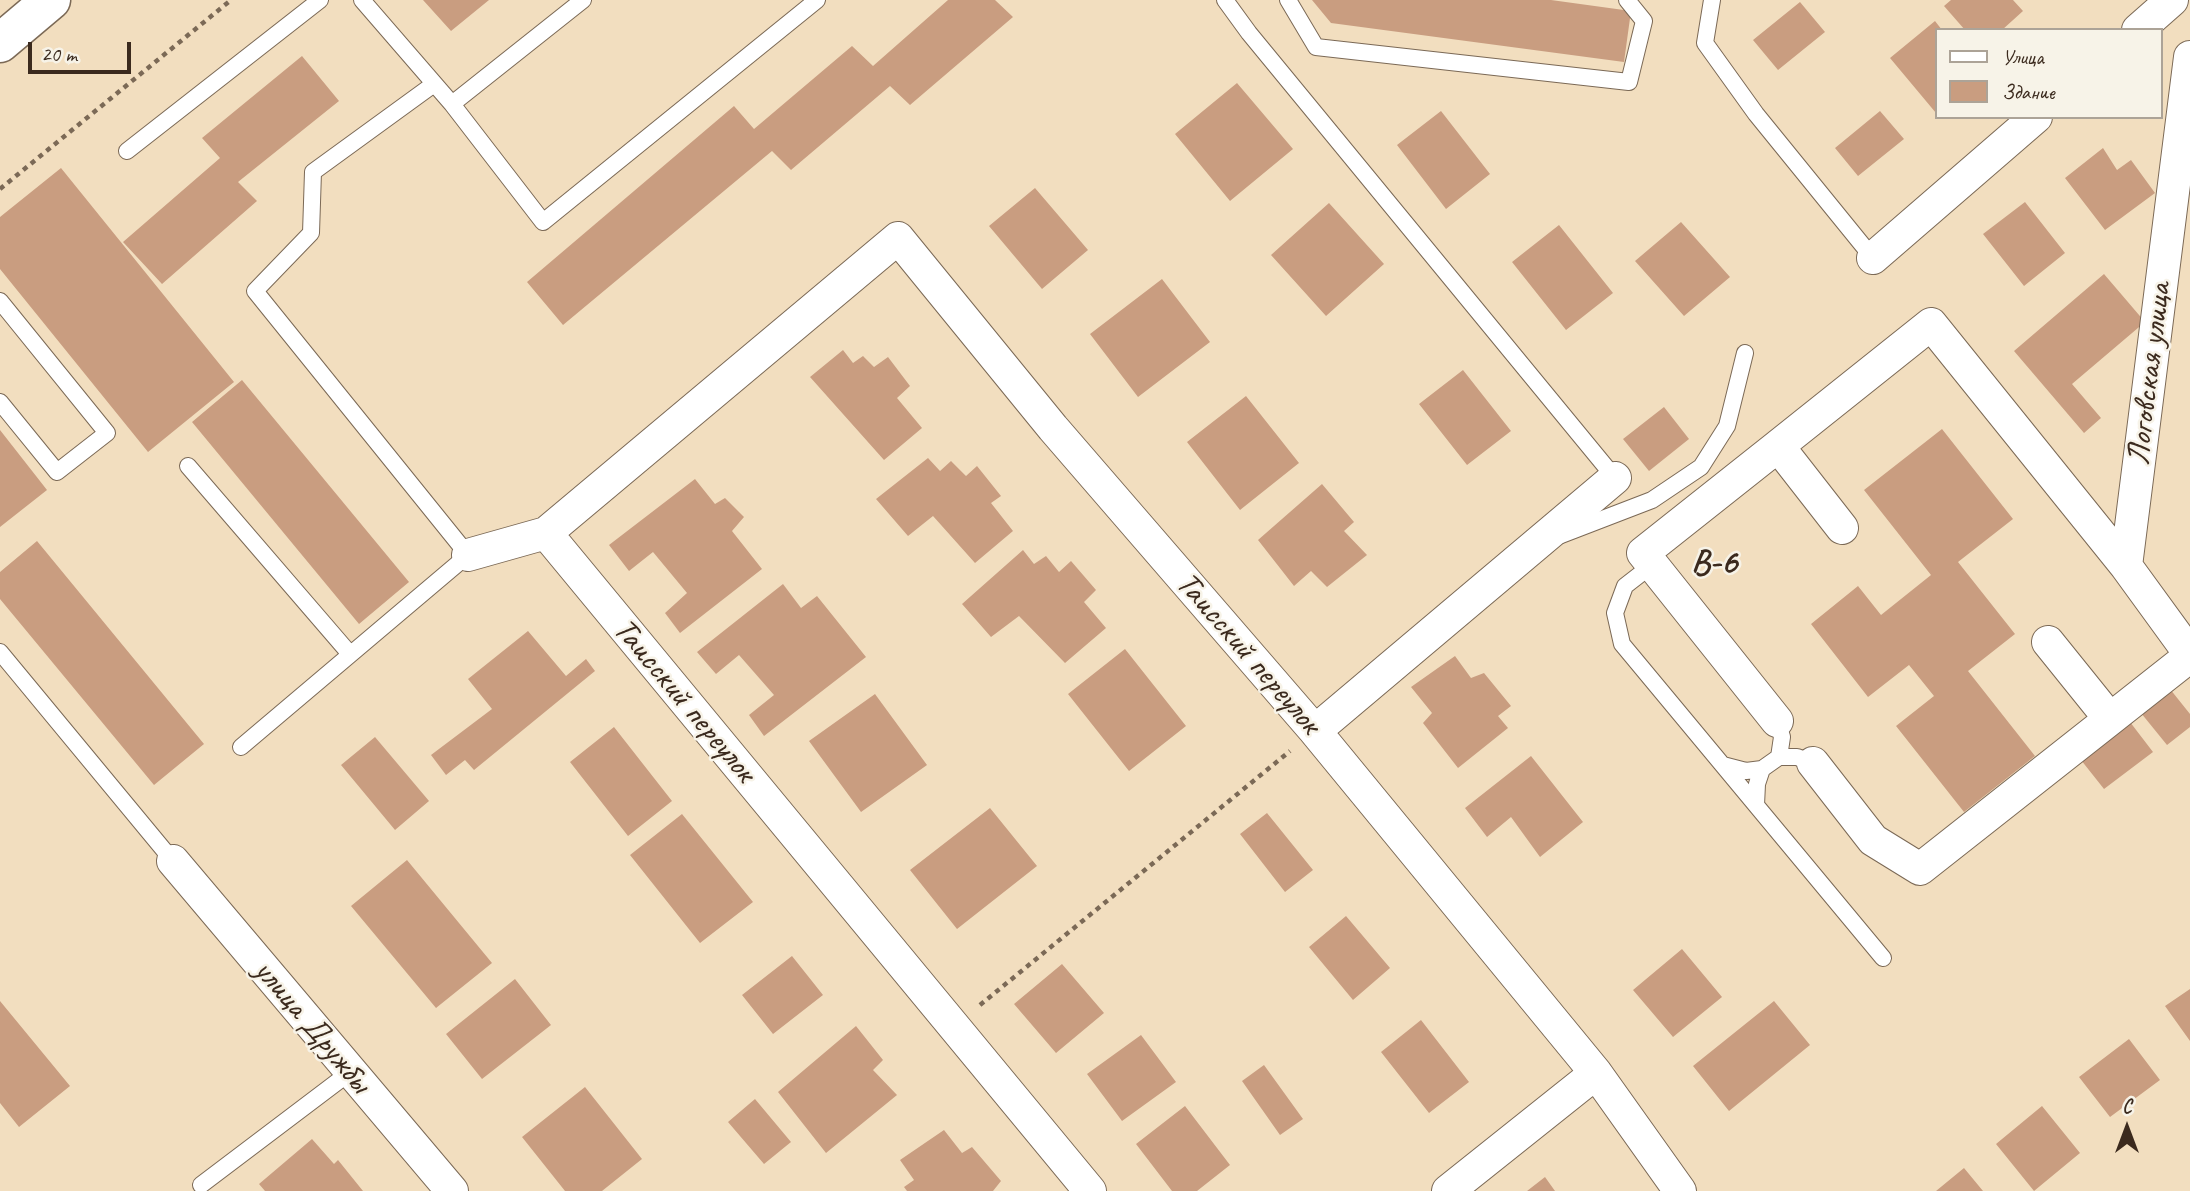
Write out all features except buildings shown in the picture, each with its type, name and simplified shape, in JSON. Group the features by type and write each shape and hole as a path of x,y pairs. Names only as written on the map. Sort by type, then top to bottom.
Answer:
{"street":[{"path":"0,24 30,0"},
{"path":"0,43 51,0"},
{"path":"2140,28 2172,0"},
{"name":"Логовская улица","path":"2126,566 2190,57"},
{"path":"1873,258 2034,119"},
{"name":"Таисский переулок","path":"1090,1191 546,533 898,238 1053,428 1315,731 1596,1073 1680,1191"},
{"path":"1777,721 1643,553 1931,324 2126,566 2190,655 1920,869 1873,840 1812,763"},
{"path":"1778,446 1842,528"},
{"path":"1315,731 1532,545 1615,478"},
{"path":"468,555 546,533"},
{"path":"2048,642 2110,719"},
{"name":"улица Дружбы","path":"173,861 349,1073 452,1191"},
{"path":"1448,1191 1596,1073"}],"lane":[{"path":"127,151 320,0"},
{"path":"362,0 452,104 543,222 817,0"},
{"path":"452,104 583,0"},
{"path":"1225,0 1249,33 1615,478"},
{"path":"1288,0 1316,47 1629,82 1644,21 1627,0"},
{"path":"1712,0 1705,43 1756,114 1873,258"},
{"path":"241,747 468,555 255,291 310,233 313,172 434,84"},
{"path":"0,301 107,433 57,472 0,402"},
{"path":"1532,545 1652,500 1701,467 1727,426 1745,353"},
{"path":"188,466 350,654"},
{"path":"1652,565 1625,586 1615,613 1622,644 1883,958"},
{"path":"0,652 173,861"},
{"path":"1777,721 1782,737 1779,757"},
{"path":"1723,765 1746,771 1762,769 1779,757 1797,757 1812,763"},
{"path":"1756,805 1757,784 1762,769"},
{"path":"200,1189 349,1073"}],"path":[{"path":"0,189 231,0"},
{"path":"954,1026 1315,731"}],"district":[{"name":"В-6","path":"1714,564"}]}
